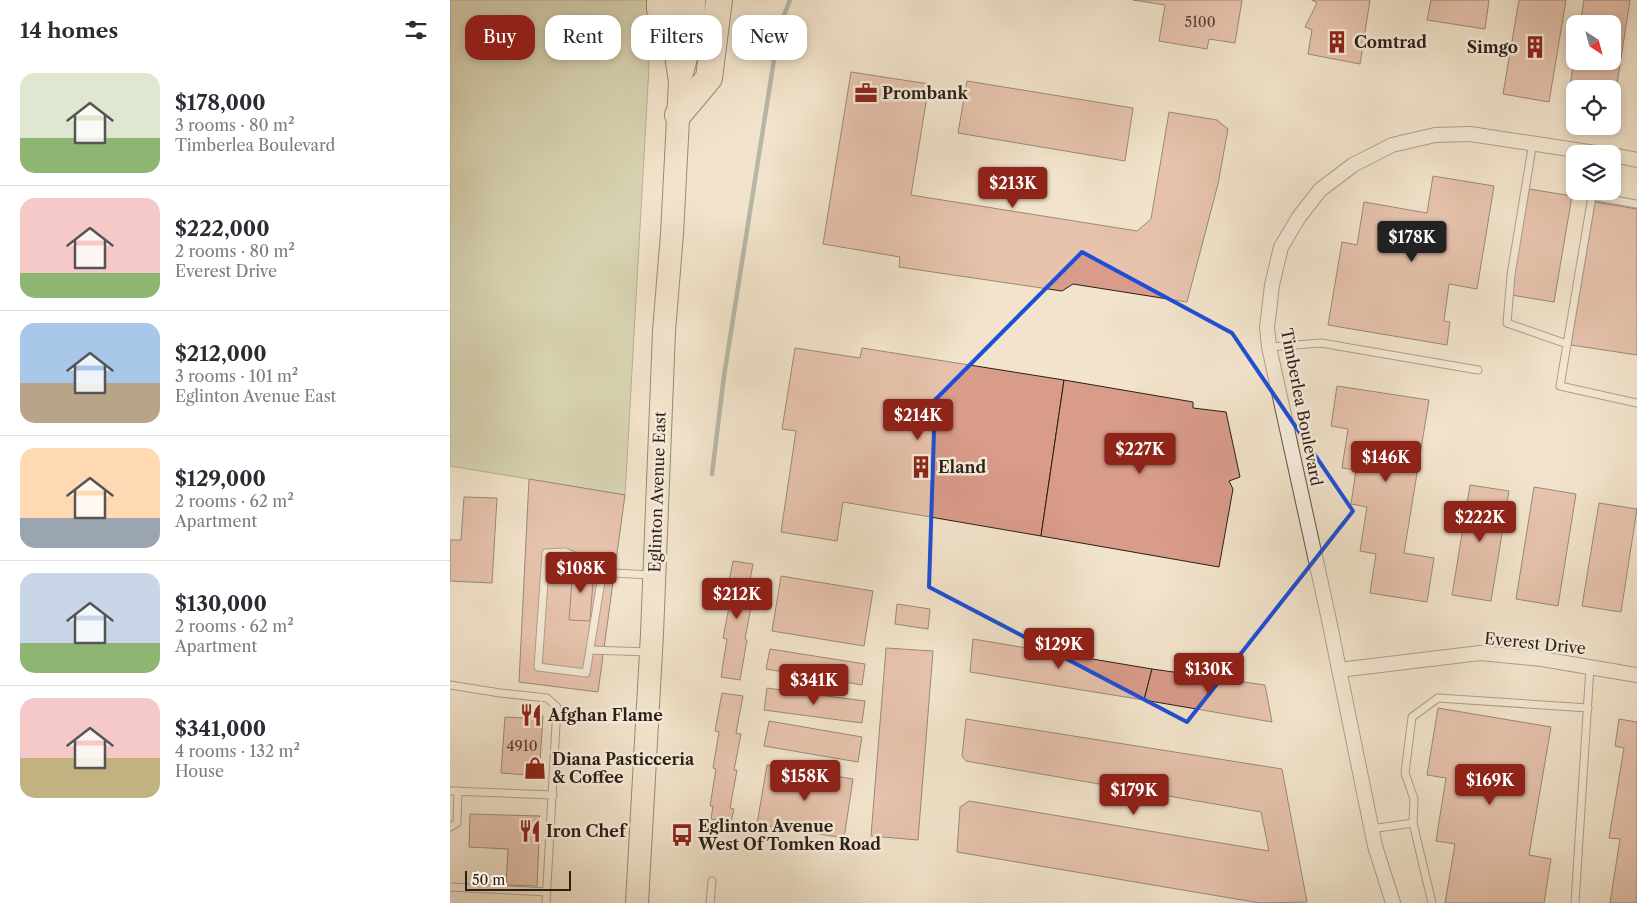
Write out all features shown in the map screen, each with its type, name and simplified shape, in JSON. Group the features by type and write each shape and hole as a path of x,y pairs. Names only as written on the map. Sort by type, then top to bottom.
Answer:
{"highway":[{"path":"660,0 660,9 663,15"},
{"path":"678,115 709,78 718,0"}],"main road":[{"name":"Eglinton Avenue East","path":"673,15 674,0"},
{"name":"Eglinton Avenue East","path":"637,903 651,652 664,331 672,234 680,81 693,32 694,0"},
{"name":"Eglinton Avenue East","path":"677,60 680,81"}],"street":[{"name":"Timberlea Boulevard","path":"1393,903 1371,829 1329,620 1269,347 1267,327 1272,284 1282,247 1300,217 1320,190 1353,165 1392,145 1435,134 1470,134 1566,148"},
{"path":"1621,157 1637,160"},
{"name":"Everest Drive","path":"1338,670 1480,654 1519,656 1637,675"}],"lane":[{"path":"1533,142 1511,275 1507,323 1567,344"},
{"path":"1591,200 1560,386 1637,403"},
{"path":"1619,200 1637,204"},
{"path":"1269,347 1321,343 1478,370"},
{"path":"603,569 586,673 538,667 546,553 565,552 614,573 654,575"},
{"path":"590,650 651,652"},
{"path":"1575,903 1590,667"},
{"path":"450,685 547,698 557,707 546,903"},
{"path":"1432,903 1413,824 1414,799 1405,773 1412,717 1438,698 1588,708"},
{"path":"450,791 553,795"},
{"path":"454,825 458,791"},
{"path":"1371,829 1413,824"},
{"path":"710,903 712,881"},
{"path":"450,887 547,892"}],"highlighted area":[{"path":"1082,252 1232,333 1353,511 1187,722 929,587 935,400"}],"green space":[{"path":"450,0 649,0 649,15 631,15 631,60 649,60 649,67 625,495 450,466"}],"building":[{"path":"1133,0 1242,0 1235,43 1209,39 1207,49 1159,41 1165,5"},
{"name":"Comtrad","path":"1312,0 1370,0 1360,64 1308,54 1312,30 1305,27 1317,3"},
{"path":"1431,0 1489,0 1485,29 1427,20"},
{"name":"Simgo","path":"1519,0 1566,0 1549,102 1503,94"},
{"path":"1584,0 1630,0 1621,58 1621,15 1582,15"},
{"path":"1572,70 1619,70 1618,80 1571,80"},
{"path":"851,72 929,84 911,195 1137,231 1151,219 1169,112 1217,120 1228,129 1218,184 1187,302 1073,284 1062,291 899,267 900,257 823,244"},
{"path":"967,81 1133,108 1125,161 958,133"},
{"path":"1433,176 1494,186 1477,289 1449,284 1444,321 1450,322 1447,345 1328,325 1342,242 1357,245 1364,202 1427,213"},
{"path":"1529,189 1566,195 1566,200 1571,200 1554,302 1511,295"},
{"path":"1595,202 1637,209 1637,355 1571,345"},
{"name":"Eland","path":"795,348 860,358 862,348 1064,380 1041,536 843,502 837,541 781,532 796,431 782,429"},
{"path":"1064,380 1193,402 1193,408 1226,412 1240,477 1229,481 1233,489 1219,567 1041,536"},
{"path":"1337,386 1429,400 1404,553 1434,558 1427,602 1370,593 1376,554 1360,551 1367,507 1351,504 1356,470 1342,468 1348,429 1331,426"},
{"path":"529,479 625,495 598,692 519,682"},
{"path":"1470,485 1509,491 1491,601 1452,595"},
{"path":"1534,487 1576,494 1558,606 1516,599"},
{"path":"464,497 497,498 492,583 450,581 450,540 461,540"},
{"path":"1599,503 1637,509 1621,612 1582,606"},
{"path":"733,561 753,564 746,601 752,602 740,680 721,677 727,639 723,638 730,602 725,601"},
{"path":"573,566 594,568 590,621 569,620"},
{"path":"781,576 873,591 864,646 772,631"},
{"path":"897,604 930,609 928,629 895,624"},
{"path":"973,639 1152,669 1144,700 970,672"},
{"path":"886,648 933,651 918,840 871,836"},
{"path":"770,649 865,664 862,685 766,669"},
{"path":"1152,669 1265,685 1272,722 1144,700"},
{"path":"767,688 865,701 862,723 764,710"},
{"path":"722,693 743,696 736,733 741,734 734,770 737,770 730,808 734,809 731,822 711,819 713,806 710,806 716,769 713,768 719,732 715,731"},
{"path":"1438,708 1551,727 1529,855 1551,859 1544,903 1445,903 1455,844 1436,841 1446,778 1427,775"},
{"path":"523,710 538,711 543,716 539,776 501,773 505,717 523,718"},
{"path":"966,719 1282,769 1307,902 1260,903 957,852 960,807 969,801 1269,851 1261,812 966,761 962,756"},
{"path":"1619,719 1637,722 1637,903 1610,903 1620,839 1609,838 1624,748 1615,746"},
{"path":"769,721 862,737 858,762 764,746"},
{"path":"767,765 853,779 844,838 757,824"},
{"path":"470,814 540,816 537,886 506,885 508,849 469,847"}],"waterway":[{"path":"712,474 724,376 779,28 790,0"}],"place":[{"name":"Comtrad","path":"1337,42"},
{"name":"Simgo","path":"1535,47"},
{"name":"Prombank","path":"866,93"},
{"name":"Eland","path":"921,467"},
{"name":"Afghan Flame","path":"531,715"},
{"name":"Diana Pasticceria & Coffee","path":"535,768"},
{"name":"Iron Chef","path":"530,831"},
{"name":"Eglinton Avenue West Of Tomken Road","path":"682,835"}]}
